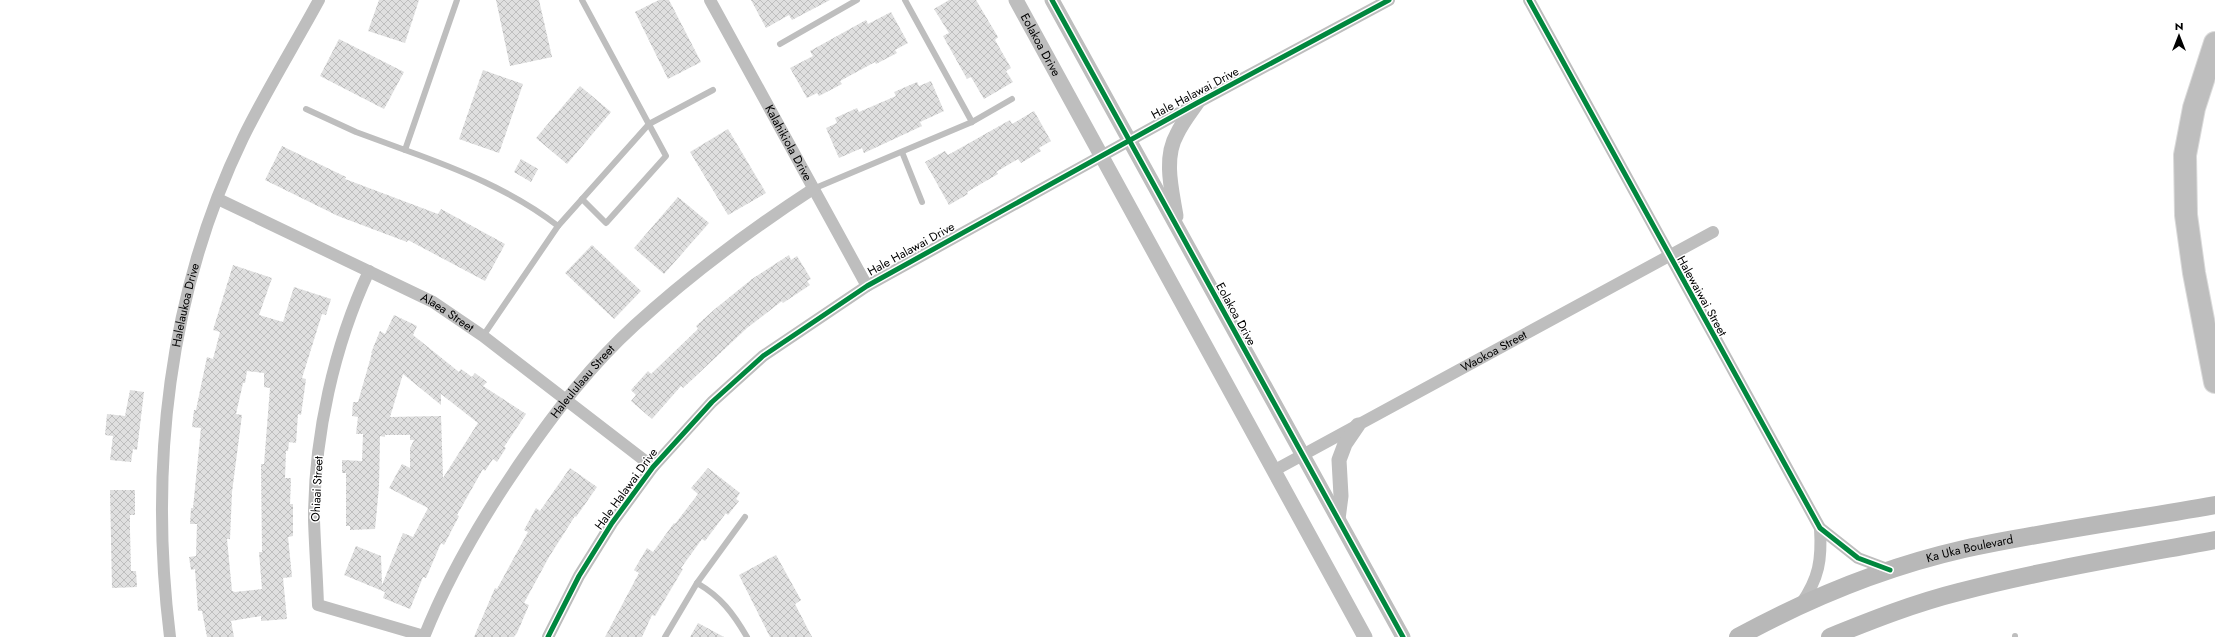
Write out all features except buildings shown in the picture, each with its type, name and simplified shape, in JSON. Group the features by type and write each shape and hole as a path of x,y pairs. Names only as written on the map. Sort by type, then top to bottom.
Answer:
{"highway":[{"path":"2215,43 2194,108 2185,155 2186,216 2194,273 2215,382"}],"main road":[{"name":"Ka Uka Boulevard","path":"1738,637 1800,605 1890,570 1963,550 2070,528 2215,505"},
{"path":"1830,637 1882,616 1958,592 2215,540"}],"street":[{"name":"Halelaukoa Drive","path":"170,637 165,599 161,512 163,440 170,376 182,314 200,247 243,138 319,0"},
{"name":"Kalahikiola Drive","path":"710,0 867,286"},
{"name":"Eolakoa Drive","path":"1016,0 1275,470 1365,637"},
{"name":"Eolakoa Drive","path":"1052,0 1403,637"},
{"name":"Hale Halawai Drive","path":"548,637 588,562 612,523 652,467 712,402 763,356 867,286 1101,155 1390,0"},
{"name":"Halewaiwai Street","path":"1529,0 1820,528 1858,558 1890,570"},
{"path":"1178,227 1171,184 1170,156 1176,134 1197,103"},
{"name":"Haleululaau Street","path":"424,637 440,600 488,509 565,400 634,326 708,262 813,189"},
{"name":"Alaea Street","path":"218,200 433,302 483,336 652,467"},
{"name":"Waokoa Street","path":"1275,470 1713,232"},
{"name":"Ohiaai Street","path":"369,271 360,291 340,351 321,436 314,519 318,605 424,637"},
{"path":"1338,519 1341,496 1339,460 1345,444 1358,425"},
{"name":"Halewaiwai Street","path":"1800,605 1812,588 1820,564 1820,528"}],"lane":[{"path":"405,150 457,0"},
{"path":"582,0 666,156 606,223 582,200"},
{"path":"780,44 858,0"},
{"path":"905,0 972,122"},
{"path":"483,336 558,226 649,124 713,90"},
{"path":"813,189 972,122 1012,100"},
{"path":"306,109 356,132 464,172 540,212 558,226"},
{"path":"902,152 922,202"},
{"path":"665,637 697,583 745,517"},
{"path":"697,583 708,589 732,610 747,637"}],"cycle path":[{"path":"1052,0 1403,637"},
{"path":"548,637 579,576 612,523 653,467 712,402 763,356 867,286 1197,103 1389,0"},
{"path":"1529,0 1820,528 1858,558 1890,570"}]}
